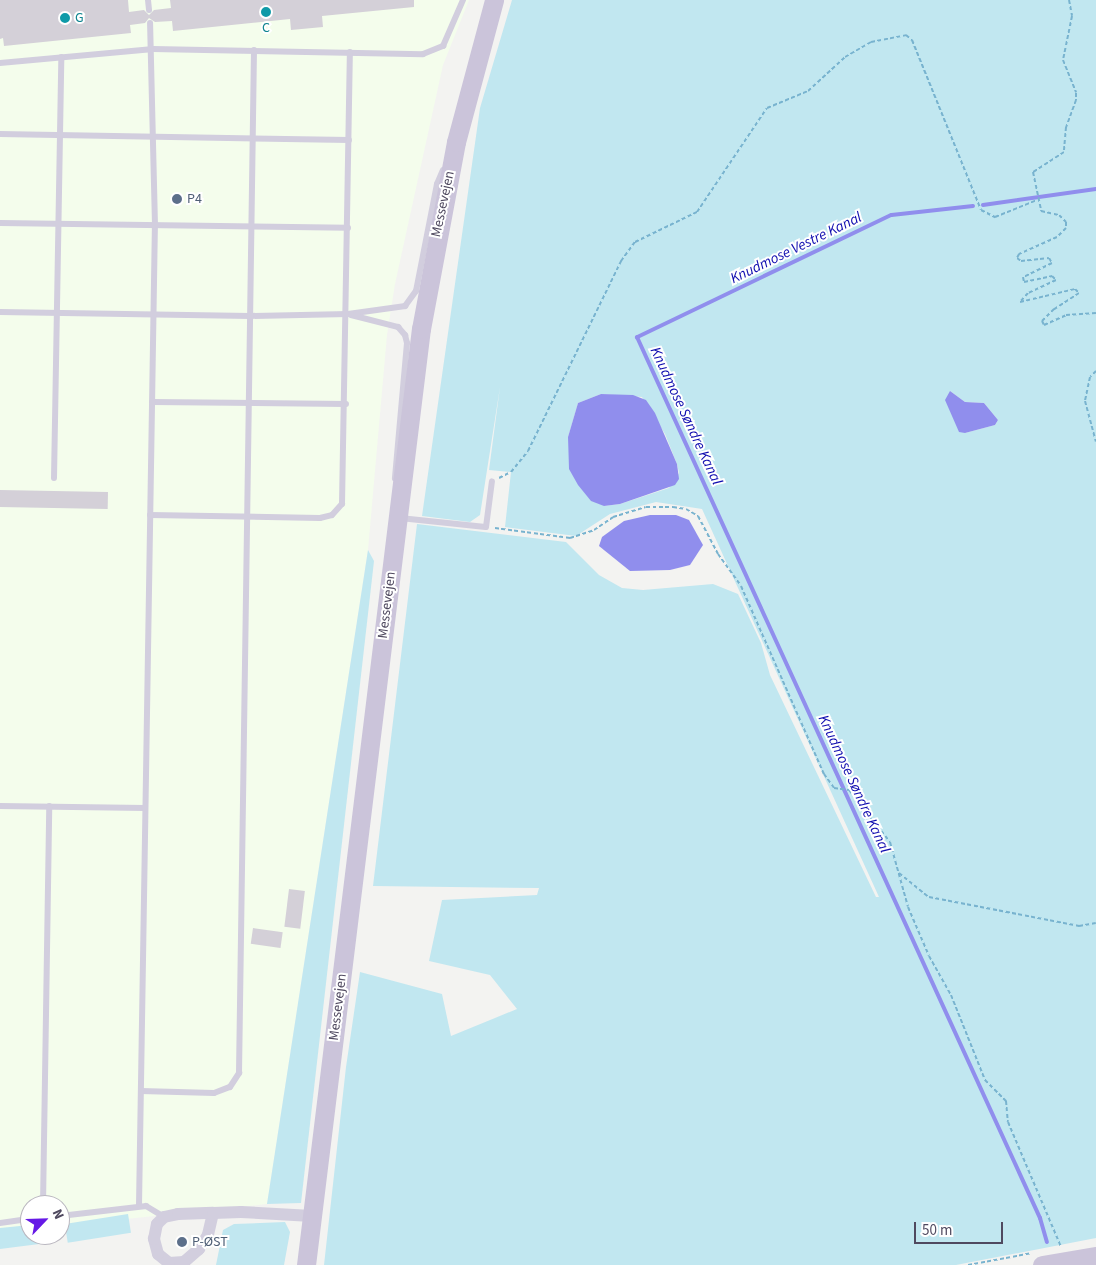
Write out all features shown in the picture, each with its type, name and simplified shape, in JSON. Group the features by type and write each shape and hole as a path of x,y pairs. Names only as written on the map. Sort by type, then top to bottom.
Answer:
{"main road":[{"name":"Messevejen","path":"306,1265 397,517 431,264 456,142 494,0"},
{"path":"1042,1265 1096,1256"}],"street":[{"path":"213,1213 208,1235 199,1250 184,1262 169,1263 158,1254 154,1238 157,1224 164,1217 213,1213 312,1216"}],"lane":[{"path":"148,0 149,10"},
{"path":"0,64 153,49 423,54 438,51 447,41 463,0"},
{"path":"139,1206 155,225 153,49 150,23"},
{"path":"141,1091 214,1092 230,1087 239,1073 254,50"},
{"path":"150,515 320,518 338,511 345,494 350,52"},
{"path":"54,478 62,57"},
{"path":"0,134 349,140"},
{"path":"0,312 250,316 348,314 405,306 416,291 437,184 456,142"},
{"path":"0,223 348,228"},
{"path":"348,314 398,328 407,343 394,463 397,517 486,527 492,481"},
{"path":"152,402 346,404"},
{"path":"0,806 145,808"},
{"path":"43,1195 49,806"},
{"path":"70,1215 139,1206 151,1208 164,1217"},
{"path":"0,1223 20,1220"}],"path":[{"path":"1069,0 1072,16 1063,60 1076,93 1076,100 1066,127 1064,152 1037,168 1034,172 1037,200 1041,211 1064,220 1066,228 1057,237 1019,254 1019,260 1049,258 1052,263 1023,277 1024,282 1052,276 1056,280 1028,293 1020,302 1075,289 1079,293 1054,308 1042,321 1044,326 1066,316 1096,313"},
{"path":"492,481 511,472 528,451 621,261 635,242 697,212 768,108 808,91 845,57 871,42 906,35 912,40 954,136 981,210 994,217 1037,200"},
{"path":"1096,371 1090,377 1084,400 1096,442"},
{"path":"486,527 570,538 594,530 613,517 646,507 672,506 686,509 698,516 718,554 741,586 824,774 834,788 841,791 849,790 890,842 908,907 929,956 951,995 985,1080 1006,1101 1008,1122 1068,1260"},
{"path":"899,873 929,897 1079,926 1096,923"}],"shaded area":[{"path":"0,0 469,0 443,65 395,284 387,335 368,550 267,1204 70,1225 70,1195 20,1195 20,1230 0,1232"},
{"path":"512,0 1096,0 1096,1238 956,1265 324,1265 346,1067 360,972 442,994 451,1036 517,1009 490,975 429,961 442,900 537,895 539,888 373,886 417,524 566,542 599,575 622,588 643,590 713,584 738,594 761,643 770,675 876,897 879,897 702,509 656,502 610,514 576,536 505,527 511,472 489,470 500,387 480,515 470,522 422,516 480,108","holes":["950,391 965,402 984,403 998,420 995,425 965,433","601,394 642,397 665,434 677,464 679,473 669,488 620,504 604,506 568,437 578,403"]},
{"path":"950,391 965,402 984,403 998,420 995,425 965,433 959,432 945,400"},
{"path":"601,394 633,395 646,400 655,413 677,464 679,479 675,485 620,504 604,506 591,501 578,485 569,469 568,437 578,403"},
{"path":"650,515 676,515 689,520 703,545 690,565 670,570 630,571 599,546 602,537 624,521"},
{"path":"368,550 374,561 301,1203 267,1204"},
{"path":"128,1214 131,1233 70,1242 70,1223"},
{"path":"285,1222 290,1232 284,1265 216,1265 223,1230 234,1224"},
{"path":"20,1226 20,1245 31,1245 0,1249 0,1228"}],"building":[{"path":"0,0 128,0 129,12 144,10 149,15 154,10 171,8 170,0 414,0 414,7 322,16 323,27 291,30 290,19 173,31 172,21 155,22 149,18 145,23 130,25 131,33 4,46 3,38 0,39"},
{"path":"0,490 108,492 108,509 0,507"},
{"path":"289,889 305,891 300,929 284,927"},
{"path":"253,928 283,932 280,948 251,944"}],"waterway":[{"name":"Knudmose Vestre Kanal","path":"983,205 1096,189"},
{"name":"Knudmose Søndre Kanal","path":"973,206 891,215 637,337 1040,1218 1047,1242"}],"place":[{"name":"C","path":"266,12"},
{"name":"G","path":"65,18"},
{"name":"P4","path":"177,199"},
{"name":"P-ØST","path":"182,1242"}]}
